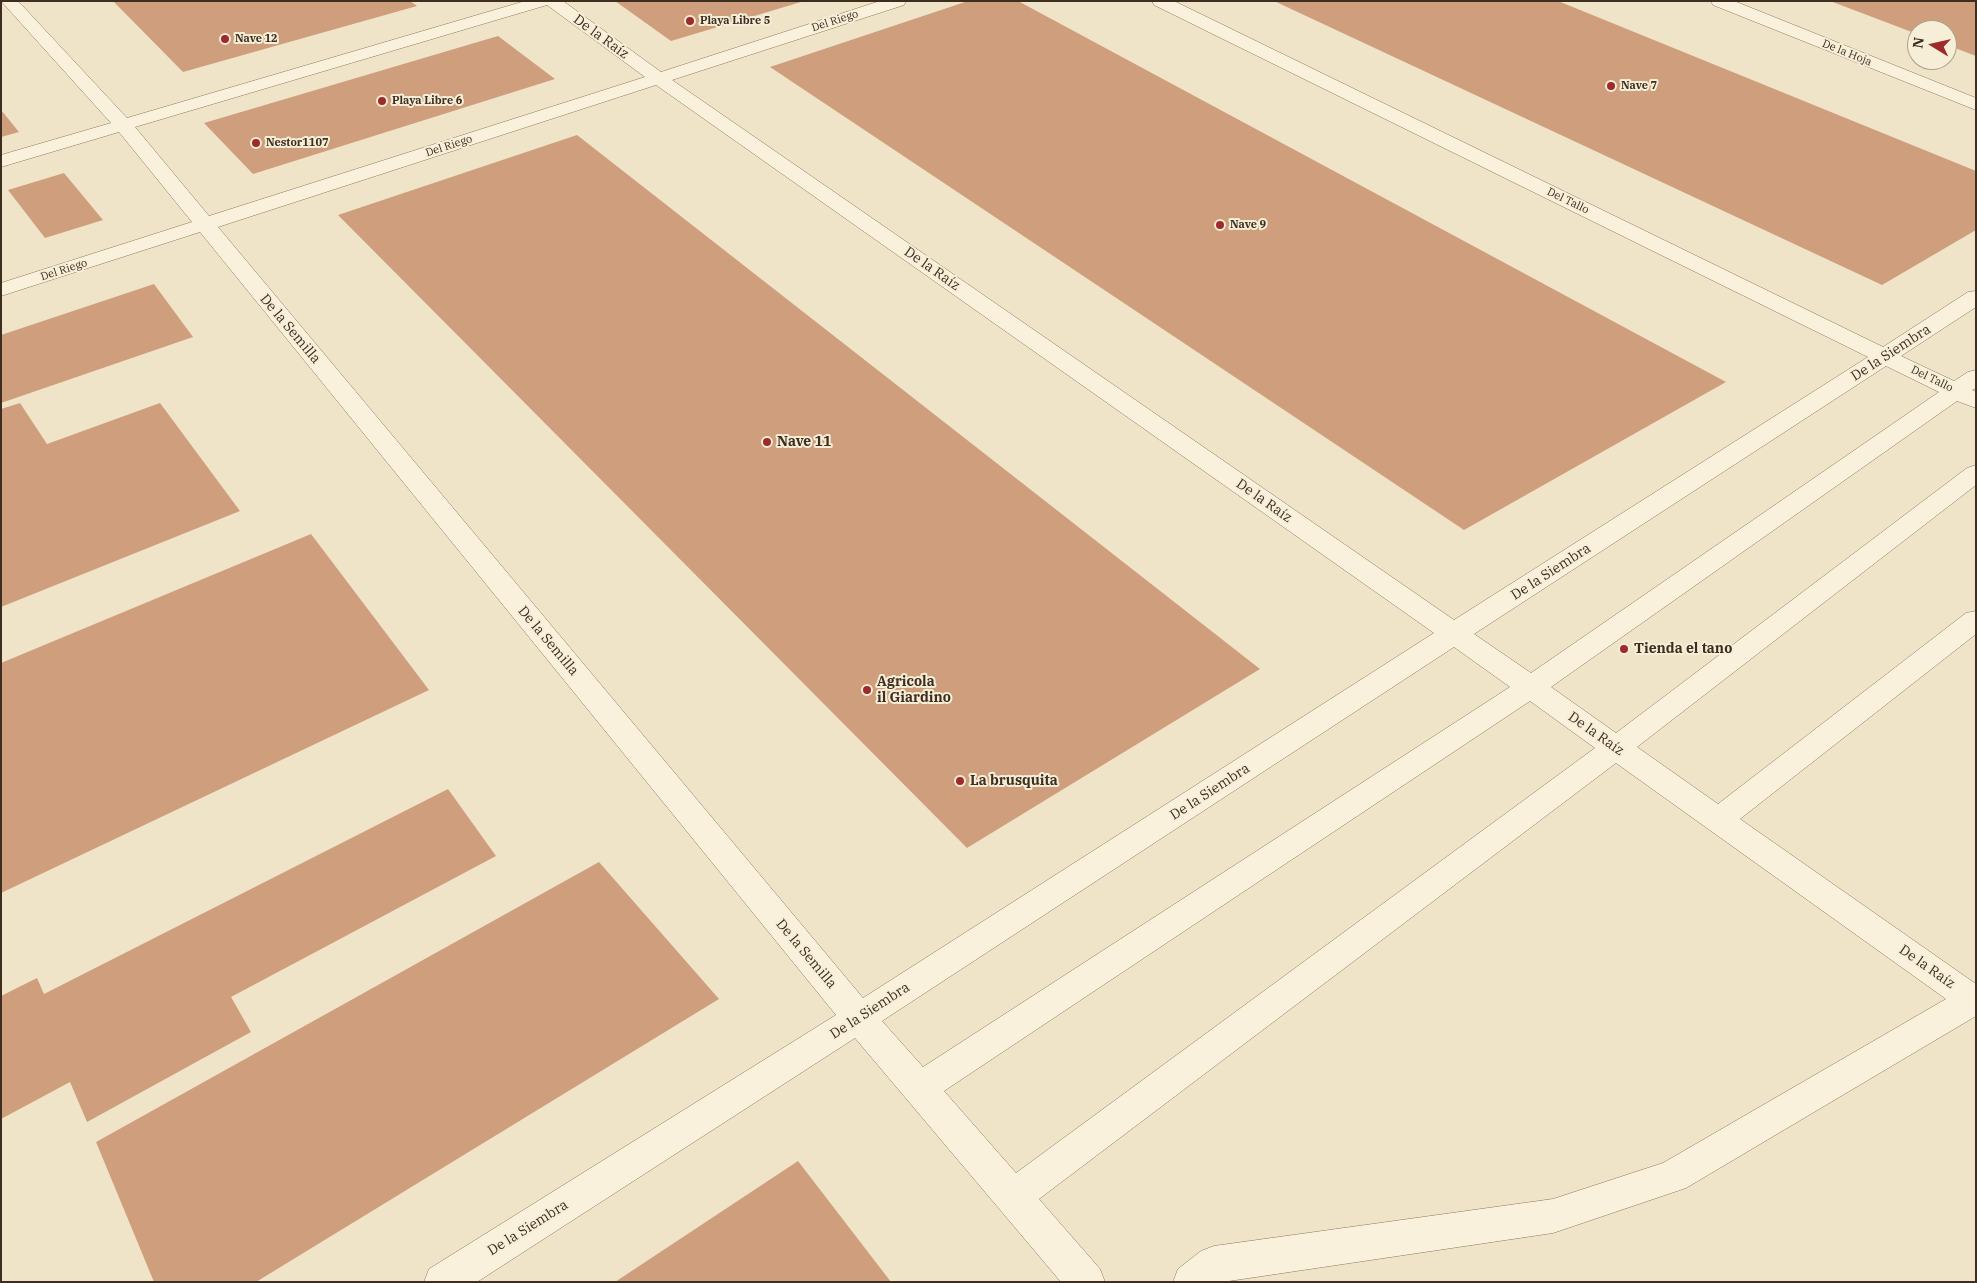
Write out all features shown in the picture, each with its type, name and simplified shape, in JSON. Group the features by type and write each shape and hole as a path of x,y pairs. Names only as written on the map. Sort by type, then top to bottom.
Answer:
{"lane":[{"name":"De la Semilla","path":"9,1 123,125 859,1018 1086,1282"},
{"path":"1,161 544,1"},
{"name":"De la Raíz","path":"552,1 658,78 1531,687 1975,1001"},
{"name":"Del Riego","path":"1,290 898,1"},
{"name":"Del Tallo","path":"1160,1 1885,357 1969,389"},
{"name":"De la Hoja","path":"1719,1 1976,105"},
{"name":"De la Siembra","path":"442,1282 859,1018 1976,298"},
{"path":"920,1088 1531,687 1969,389"},
{"path":"1014,1196 1616,748 1976,473"},
{"path":"1718,820 1976,620"},
{"path":"1192,1282 1214,1264 1553,1216 1673,1176 1975,1001"}],"building":[{"name":"Nave 12","path":"113,1 410,1 417,6 183,72"},
{"name":"Playa Libre 5","path":"615,1 801,1 801,2 671,41"},
{"name":"Nave 9","path":"968,1 1018,1 1726,382 1464,530 770,67"},
{"name":"Nave 7","path":"1274,1 1558,1 1976,171 1976,230 1882,285"},
{"path":"1830,1 1976,1 1976,56 1957,49 1957,20 1907,20 1907,30"},
{"name":"Playa Libre 6","path":"498,36 555,79 253,174 204,123"},
{"path":"1,110 19,132 1,137"},
{"name":"Nave 11","path":"577,135 1260,669 967,848 338,215"},
{"path":"64,173 103,220 45,238 8,190"},
{"path":"154,284 193,337 1,403 1,335"},
{"path":"20,403 47,444 160,403 240,511 1,607 1,409"},
{"path":"311,534 429,690 1,893 1,663"},
{"path":"448,789 496,856 231,997 251,1032 87,1122 70,1082 1,1119 1,996 37,978 44,994"},
{"path":"599,862 719,999 256,1282 154,1282 96,1142"},
{"path":"798,1161 891,1282 615,1282"}],"place":[{"name":"Playa Libre 5","path":"690,21"},
{"name":"Nave 12","path":"225,39"},
{"name":"Nave 7","path":"1611,86"},
{"name":"Playa Libre 6","path":"382,101"},
{"name":"Nestor1107","path":"256,143"},
{"name":"Nave 9","path":"1220,225"},
{"name":"Nave 11","path":"767,442"},
{"name":"Tienda el tano","path":"1624,649"},
{"name":"Agricola il Giardino","path":"867,690"},
{"name":"La brusquita","path":"960,781"}]}
